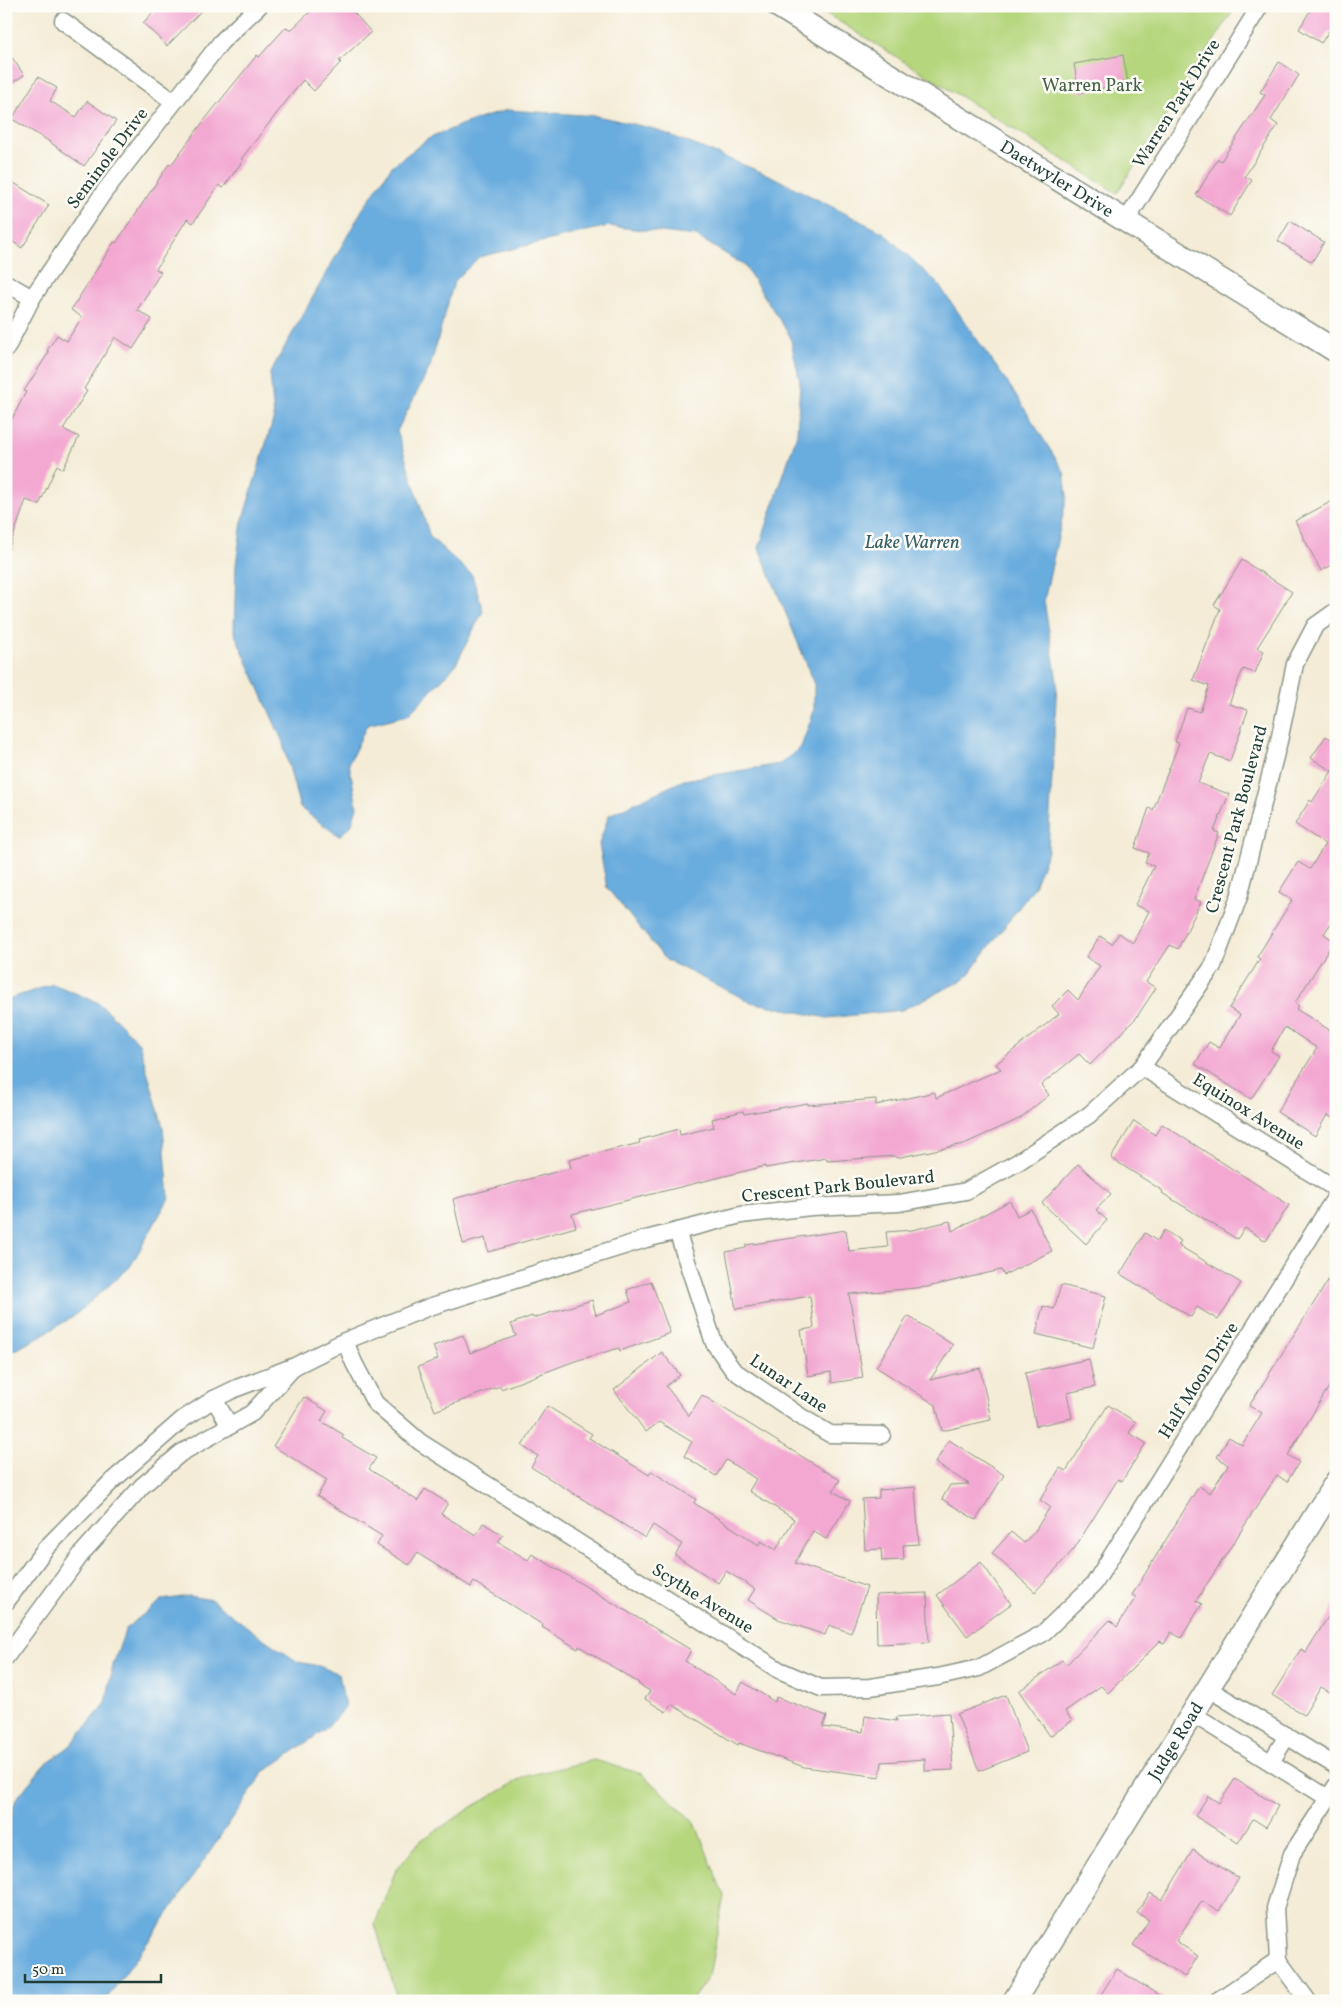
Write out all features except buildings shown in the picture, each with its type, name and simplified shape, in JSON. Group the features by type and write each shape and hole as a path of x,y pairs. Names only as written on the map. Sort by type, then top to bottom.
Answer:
{"street":[{"name":"Seminole Drive","path":"6,349 32,298 104,192 221,42 259,6"},
{"name":"Daetwyler Drive","path":"778,6 1336,350"},
{"name":"Warren Park Drive","path":"1126,220 1260,6"},
{"path":"63,21 174,102"},
{"path":"6,283 32,298"},
{"name":"Crescent Park Boulevard","path":"6,1602 45,1549 112,1481 183,1419 214,1399 237,1388 295,1366 345,1341 429,1307 677,1231 741,1215 811,1208 899,1203 966,1191 1018,1162 1089,1115 1142,1067 1213,966 1239,896 1279,741 1295,664 1315,626 1336,611"},
{"name":"Equinox Avenue","path":"1142,1067 1336,1189"},
{"name":"Half Moon Drive","path":"1094,1584 1336,1196"},
{"name":"Lunar Lane","path":"677,1231 714,1343 734,1370 803,1418 830,1434 882,1435"},
{"name":"Scythe Avenue","path":"345,1341 375,1403 420,1442 779,1670 821,1688 870,1687 938,1677 979,1668 1042,1634 1094,1584"},
{"name":"Crescent Park Boulevard","path":"6,1657 83,1552 142,1486 181,1453 252,1414 295,1366"},
{"path":"214,1399 230,1426"},
{"name":"Judge Road","path":"1014,2001 1191,1712 1336,1482"},
{"path":"1207,1688 1336,1766"},
{"path":"1191,1712 1271,1762 1332,1792 1292,1854 1276,1908 1278,1960 1308,2001"},
{"path":"1271,1762 1287,1736"},
{"path":"1216,2001 1278,1960"}],"green space":[{"name":"Warren Park","path":"814,6 1236,6 1117,193"},
{"path":"594,1760 642,1774 695,1823 724,1896 709,1976 691,2001 398,2001 375,1924 395,1872 420,1841 474,1806 526,1776"}],"water":[{"name":"Lake Warren","path":"507,110 597,116 655,129 771,176 884,233 939,285 1016,395 1064,472 1067,496 1044,601 1057,681 1048,851 1033,889 965,979 902,1010 827,1018 751,1002 666,960 607,888 599,844 609,815 684,780 780,764 801,747 814,711 814,682 759,548 797,434 800,382 790,336 744,265 696,236 608,226 479,257 454,282 430,367 397,431 430,537 472,575 483,611 455,666 408,715 367,725 349,763 357,807 351,826 339,836 300,808 282,740 234,632 236,565 242,522 274,417 270,373 362,210 392,166 428,139 463,124"},
{"path":"53,984 97,1002 139,1043 163,1127 169,1198 130,1267 73,1317 16,1350 6,1352 6,1000"},
{"path":"189,1596 212,1600 298,1662 319,1666 339,1674 345,1708 324,1730 264,1772 158,1928 108,1997 91,2001 17,2001 6,1993 6,1826 9,1823 16,1799 44,1765 70,1746 106,1703 113,1665 126,1628 162,1600"}]}
